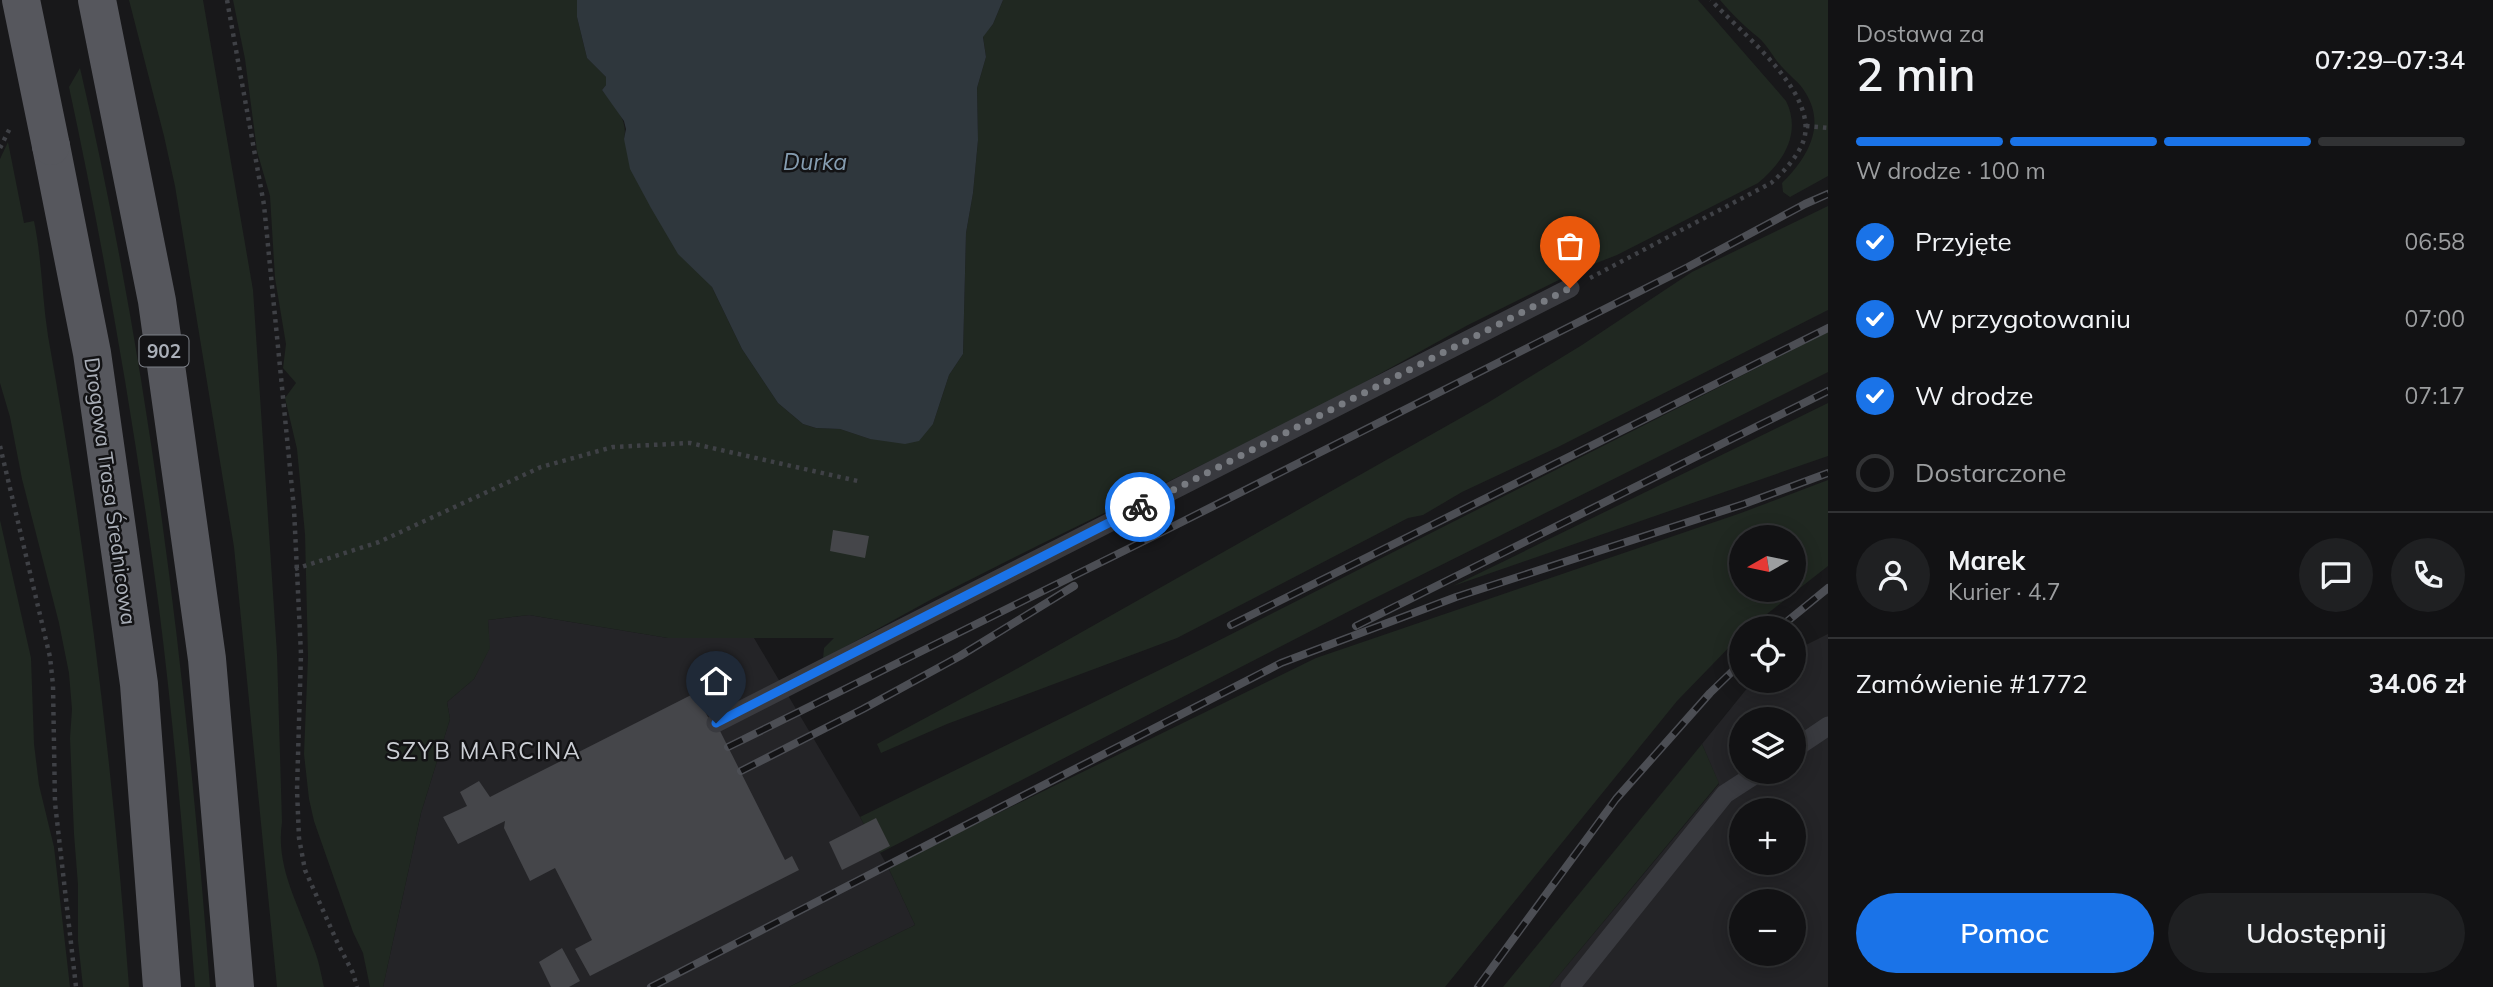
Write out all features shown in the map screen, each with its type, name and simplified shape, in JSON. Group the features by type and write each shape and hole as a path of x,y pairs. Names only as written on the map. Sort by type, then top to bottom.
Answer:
{"main road":[{"name":"Drogowa Trasa Średnicowa","path":"21,0 92,353 139,684 162,987"},
{"name":"902","path":"97,0 157,301 207,659 235,987"}],"lane":[{"path":"716,723 1570,288"},
{"path":"1806,741 1828,726"},
{"path":"1570,987 1725,794 1740,784"}],"path":[{"path":"227,0 264,205 294,509 301,654 297,790 299,838 305,870 357,987"},
{"path":"1570,288 1771,183 1779,176 1804,139 1806,126 1797,95 1771,62 1711,0"},
{"path":"1806,126 1828,128"},
{"path":"295,569 379,542 541,467 613,447 690,443 862,482"},
{"path":"0,446 50,657 54,708 55,803 76,987"}],"shaded area":[{"path":"129,0 203,0 253,290 277,654 282,855 290,887 317,958 324,987 277,987 234,547 175,186"},
{"path":"233,0 577,0 577,17 587,58 606,77 606,85 602,90 622,119 624,139 703,276 712,287 742,349 778,403 803,424 816,428 840,429 870,439 933,424 949,375 963,354 966,233 978,140 977,88 986,57 983,36 993,24 1003,0 1698,0 1786,101 1792,124 1791,136 1782,157 1758,183 1617,255 1581,269 1468,325 1318,408 932,599 823,659 824,648 834,638 668,638 529,615 488,620 490,648 474,679 447,702 450,719 421,813 383,987 370,987 363,953 335,881 309,799 304,754 308,657 305,534 297,449 285,398 296,383 283,368 286,344 275,278 270,196 257,151 245,59"},
{"path":"1720,0 1828,0 1828,176 1790,197 1783,192 1782,183 1799,163 1811,141 1814,117 1811,105 1803,89 1762,41"},
{"path":"80,68 127,295 163,525 190,756 210,987 195,987 175,750 150,543 108,282 69,87"},
{"path":"8,142 24,223 34,221 37,235 48,336 87,579 107,742 129,987 83,987 78,941 69,673 0,383 0,159"},
{"path":"1828,206 1828,310 1558,447 1462,492 1423,515 1408,518 1177,638 947,724 881,753 877,744 1011,672 1489,402 1582,345 1692,272"},
{"path":"1828,332 1828,372 1365,603 880,853 860,817 1200,650"},
{"path":"1828,403 1828,456 1453,586"},
{"path":"1828,480 1828,566 1806,583 1806,525 1729,525 1729,602 1782,602 1764,616 1729,616 1729,647 1677,701 1445,987 789,987 915,925 888,867 1316,658 1741,513"},
{"path":"0,520 31,658 34,744 39,785 54,847 70,987 0,987"},
{"path":"529,615 668,638 754,638 860,817 888,867 915,925 789,987 383,987 421,813 450,719 447,702 474,679 489,649 488,620"},
{"path":"1828,634 1828,987 1549,987 1719,784 1702,744 1729,711 1729,784 1806,784 1806,707 1732,707 1743,693 1806,693 1806,645"},
{"path":"1702,744 1719,783 1549,987 1503,987"}],"water":[{"name":"Durka","path":"577,0 1003,0 993,24 983,37 986,57 977,88 978,140 966,233 963,354 949,375 933,424 919,441 905,444 870,439 840,429 816,428 803,424 778,403 742,349 712,287 678,254 630,169 624,139 624,121 602,90 606,85 606,77 587,58 577,17"}],"building":[{"path":"833,530 869,536 865,558 830,551"},
{"path":"695,693 709,719 713,717 785,860 792,856 799,870 590,976 575,949 592,940 555,868 530,881 504,828 505,821 458,844 443,817 467,806 460,792 479,781 490,797"},
{"path":"876,818 890,846 842,870 829,842"},
{"path":"562,948 580,981 569,987 551,987 539,962"}],"railway":[{"path":"728,747 1154,536 1828,194"},
{"path":"1231,625 1828,328"},
{"path":"1356,626 1828,391"},
{"path":"651,987 1281,663 1456,597 1744,504 1828,473"},
{"path":"741,771 960,656 1074,586"},
{"path":"1794,616 1828,588"},
{"path":"1478,987 1616,799 1729,675"}],"way so far":[{"path":"1140,507 1570,288"}],"district":[{"name":"SZYB MARCINA","path":"484,750"}],"route":[{"path":"716,723 1140,507"}]}
